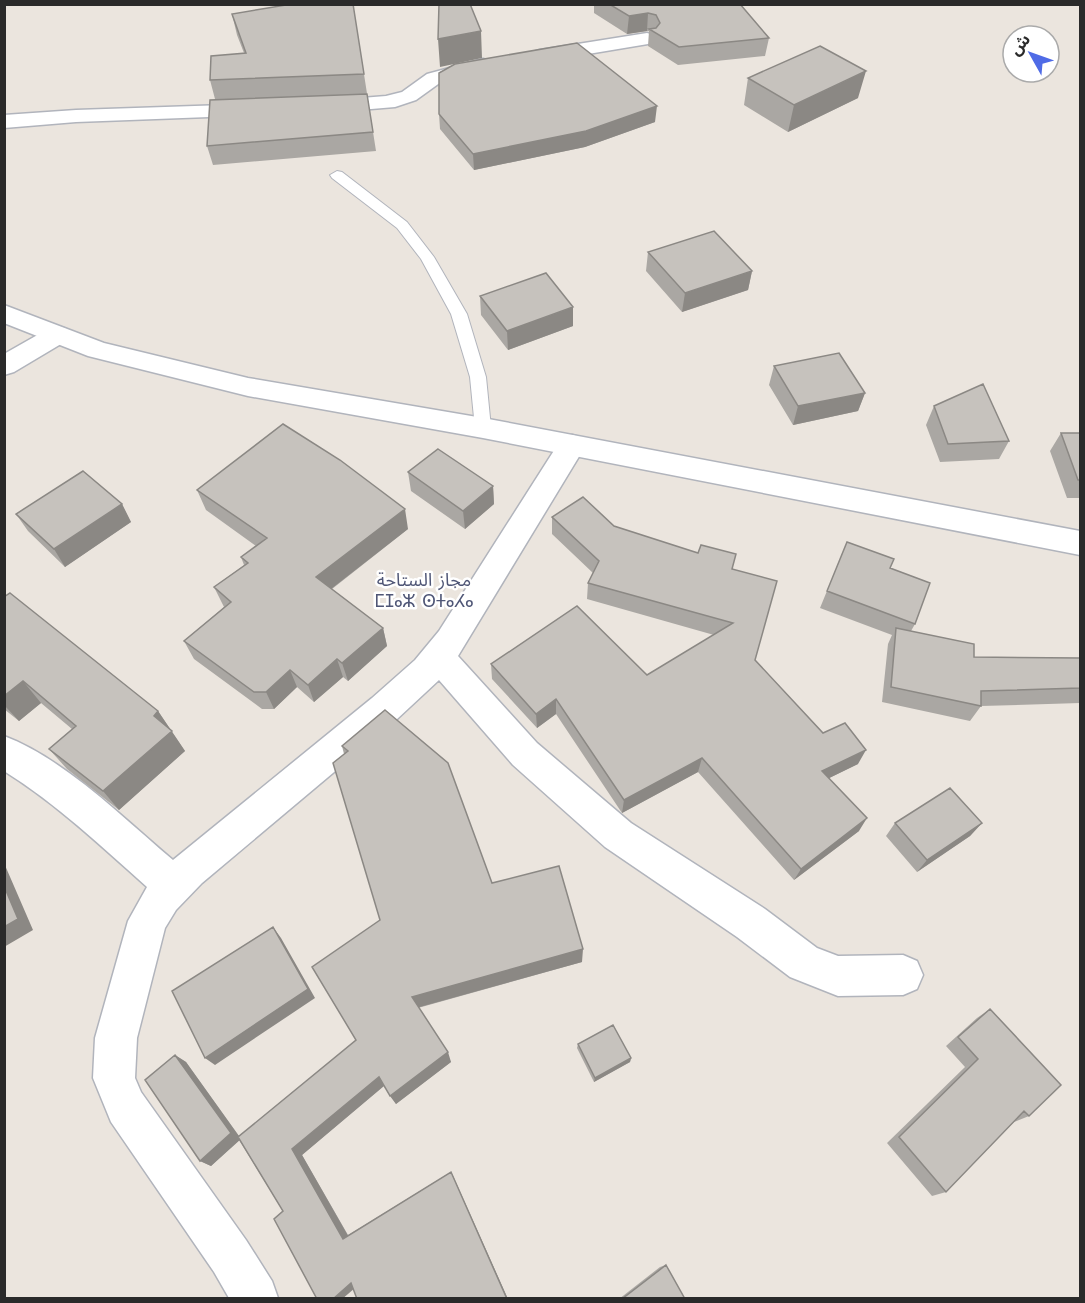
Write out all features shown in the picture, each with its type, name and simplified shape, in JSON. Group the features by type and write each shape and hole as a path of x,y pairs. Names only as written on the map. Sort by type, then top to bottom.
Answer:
{"street":[{"path":"301,108 387,102 409,96 434,78 450,72 647,39"},
{"path":"4,122 76,116 278,109"},
{"path":"10,320 57,334 97,350 248,387 483,428 1080,543"},
{"path":"4,366 57,334"},
{"path":"255,1299 230,1256 126,1107 114,1078 116,1038 147,921 162,897 173,885 384,709 427,670 451,641 572,445"},
{"path":"438,656 525,754 584,807 618,835 751,923 804,963 838,976 903,975"},
{"path":"4,752 52,782 80,804 173,885"}],"lane":[{"path":"337,175 402,225 427,257 459,314 478,377 483,428"}],"building":[{"path":"292,4 353,4 364,74 210,80 211,56 246,53 232,14"},
{"path":"439,4 470,4 481,31 438,39"},
{"path":"609,4 740,4 769,38 679,47 649,29 656,28 660,23 656,15 648,13 629,16"},
{"path":"577,43 657,106 586,131 473,154 439,114 439,73 455,64"},
{"path":"820,46 866,71 794,105 748,78"},
{"path":"367,94 373,132 207,146 210,100"},
{"path":"714,231 752,271 685,293 648,252"},
{"path":"546,273 573,307 507,331 480,296"},
{"path":"839,353 865,393 798,406 774,366"},
{"path":"983,384 1009,441 948,444 934,406"},
{"path":"283,424 340,460 405,509 316,577 383,628 342,663 337,659 308,685 290,670 266,692 254,692 184,641 231,602 214,587 248,563 241,557 267,538 197,490"},
{"path":"1061,433 1080,433 1080,480 1078,480"},
{"path":"438,449 493,486 463,511 408,472"},
{"path":"83,471 122,504 54,549 16,514"},
{"path":"583,497 614,526 698,553 701,545 736,554 732,569 777,581 755,660 823,733 845,723 866,750 822,771 867,818 801,869 702,758 624,800 556,699 536,714 491,664 577,606 647,675 733,623 588,583 599,561 552,517"},
{"path":"847,542 894,559 890,568 930,583 915,624 827,591"},
{"path":"10,593 158,711 154,716 172,731 103,791 49,749 76,726 23,681 4,696 4,597"},
{"path":"896,628 974,644 974,657 1080,658 1080,688 981,691 981,706 891,687"},
{"path":"385,710 448,763 492,883 559,866 583,949 412,997 448,1052 390,1096 379,1077 292,1149 343,1239 451,1172 507,1299 357,1299 351,1283 333,1299 317,1299 274,1219 283,1211 238,1137 356,1040 312,967 380,920 333,763 348,751 342,746"},
{"path":"950,788 982,823 927,860 895,823"},
{"path":"4,886 18,919 4,927"},
{"path":"273,927 308,989 205,1058 172,991"},
{"path":"990,1009 1061,1085 1029,1116 1024,1111 946,1192 899,1137 978,1059 958,1037"},
{"path":"613,1025 631,1058 595,1078 578,1044"},
{"path":"175,1055 231,1133 200,1161 145,1080"},
{"path":"666,1265 685,1299 622,1299"}],"district":[{"name":"مجاز الستاحة ⵎⵊⴰⵣ ⵙⵜⴰⵃⴰ","path":"424,589"}]}
